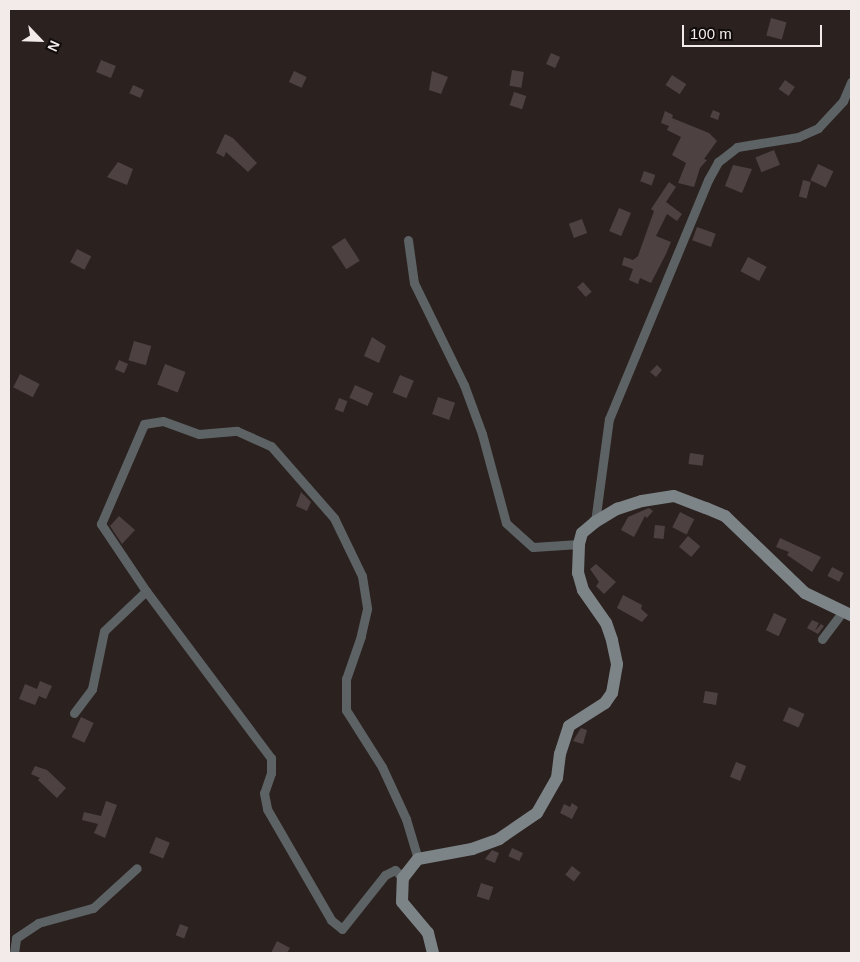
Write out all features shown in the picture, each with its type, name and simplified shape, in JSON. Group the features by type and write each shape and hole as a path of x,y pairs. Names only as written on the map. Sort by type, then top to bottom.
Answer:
{"main road":[{"path":"434,953 428,933 402,902 403,878 418,859 472,849 499,839 537,813 558,778 560,754 569,726 605,703 612,693 617,664 612,640 606,623 583,590 578,573 579,544 582,533 595,522 617,509 642,500 674,496 725,516 805,593 847,614"}],"street":[{"path":"595,522 609,419 708,180 718,162 737,147 798,137 818,128 843,101 851,82"},
{"path":"408,240 414,283 464,385 482,434 506,523 533,546 579,544"},
{"path":"403,878 395,870 385,875 342,929 331,920 267,809 264,793 271,773 271,758 146,591 100,524 144,424 163,421 199,434 237,431 271,446 334,518 362,576 367,609 361,636 346,679 346,710 382,767 406,819 418,859"},
{"path":"74,713 92,689 104,631 146,591"},
{"path":"822,639 847,614"},
{"path":"14,953 16,938 38,923 93,908 137,868"}],"building":[{"path":"771,18 786,22 782,40 766,35"},
{"path":"551,53 560,57 555,68 546,64"},
{"path":"101,60 116,66 111,78 96,72"},
{"path":"512,70 524,72 521,88 509,86"},
{"path":"294,71 307,77 302,88 289,82"},
{"path":"432,71 448,77 441,94 429,90"},
{"path":"672,75 686,84 680,94 665,85"},
{"path":"785,80 795,87 789,96 779,89"},
{"path":"133,85 144,90 140,98 129,93"},
{"path":"514,92 526,96 522,109 510,105"},
{"path":"713,110 720,113 718,120 710,117"},
{"path":"665,111 673,115 672,118 709,133 717,141 704,159 707,160 700,168 694,187 678,183 686,163 672,155 681,137 667,130 669,126 661,123"},
{"path":"225,134 233,138 257,163 248,172 226,152 224,157 216,153"},
{"path":"774,150 780,165 761,172 755,157"},
{"path":"118,162 133,169 127,185 107,177"},
{"path":"818,164 833,171 826,187 810,180"},
{"path":"733,165 752,169 742,193 725,186"},
{"path":"644,171 655,175 652,185 640,181"},
{"path":"803,180 811,182 807,198 799,196"},
{"path":"669,182 676,187 666,202 682,214 677,221 667,214 656,236 671,242 651,283 640,278 638,284 629,280 633,269 622,265 624,257 633,260 638,256 654,211 651,209"},
{"path":"619,208 631,213 621,236 609,231"},
{"path":"582,219 587,233 574,238 569,224"},
{"path":"697,227 716,234 711,247 692,240"},
{"path":"345,238 360,261 346,269 332,247"},
{"path":"77,249 91,256 84,270 70,262"},
{"path":"748,257 767,267 759,281 740,271"},
{"path":"583,282 592,292 586,297 577,287"},
{"path":"372,337 386,346 379,363 364,356"},
{"path":"134,341 151,346 146,365 128,360"},
{"path":"119,360 128,364 124,373 115,369"},
{"path":"165,364 186,372 178,392 157,385"},
{"path":"657,365 662,370 656,377 650,372"},
{"path":"20,374 40,384 33,397 13,387"},
{"path":"400,375 414,381 406,398 393,392"},
{"path":"355,385 373,393 368,406 349,398"},
{"path":"438,397 455,403 449,420 432,414"},
{"path":"339,398 347,401 343,412 335,409"},
{"path":"690,453 704,455 702,466 688,464"},
{"path":"301,492 311,502 307,511 296,506"},
{"path":"649,508 653,511 647,518 645,516 634,537 621,530 628,517"},
{"path":"680,512 694,519 687,534 672,527"},
{"path":"119,516 135,530 122,544 110,526"},
{"path":"655,525 665,526 664,539 654,538"},
{"path":"688,536 700,546 691,557 679,547"},
{"path":"780,538 821,557 812,572 787,555 789,552 776,547"},
{"path":"596,564 616,582 604,594 596,586 599,582 590,569"},
{"path":"832,567 844,573 839,582 827,576"},
{"path":"623,595 642,605 641,609 648,615 642,622 617,608"},
{"path":"774,613 787,619 779,636 766,630"},
{"path":"812,620 819,623 815,631 821,624 824,626 818,634 807,628"},
{"path":"40,681 52,686 46,699 39,696 35,705 19,699 25,684 37,689"},
{"path":"705,691 718,693 716,705 703,703"},
{"path":"789,707 805,714 798,728 783,721"},
{"path":"81,717 94,723 84,743 72,737"},
{"path":"581,728 587,730 583,744 573,741"},
{"path":"736,762 746,766 740,781 730,777"},
{"path":"35,766 47,770 66,788 57,798 38,780 40,778 31,774"},
{"path":"106,801 117,805 105,838 94,833 98,824 82,820 84,812 101,816"},
{"path":"572,803 578,807 572,819 560,813 564,804 570,807"},
{"path":"156,837 170,843 163,859 149,853"},
{"path":"512,848 523,853 519,861 508,856"},
{"path":"492,850 499,853 495,863 485,859"},
{"path":"572,866 581,873 574,881 565,875"},
{"path":"481,883 493,887 489,900 477,896"},
{"path":"180,924 188,927 184,938 176,935"},
{"path":"277,941 290,948 287,953 271,953"}]}
